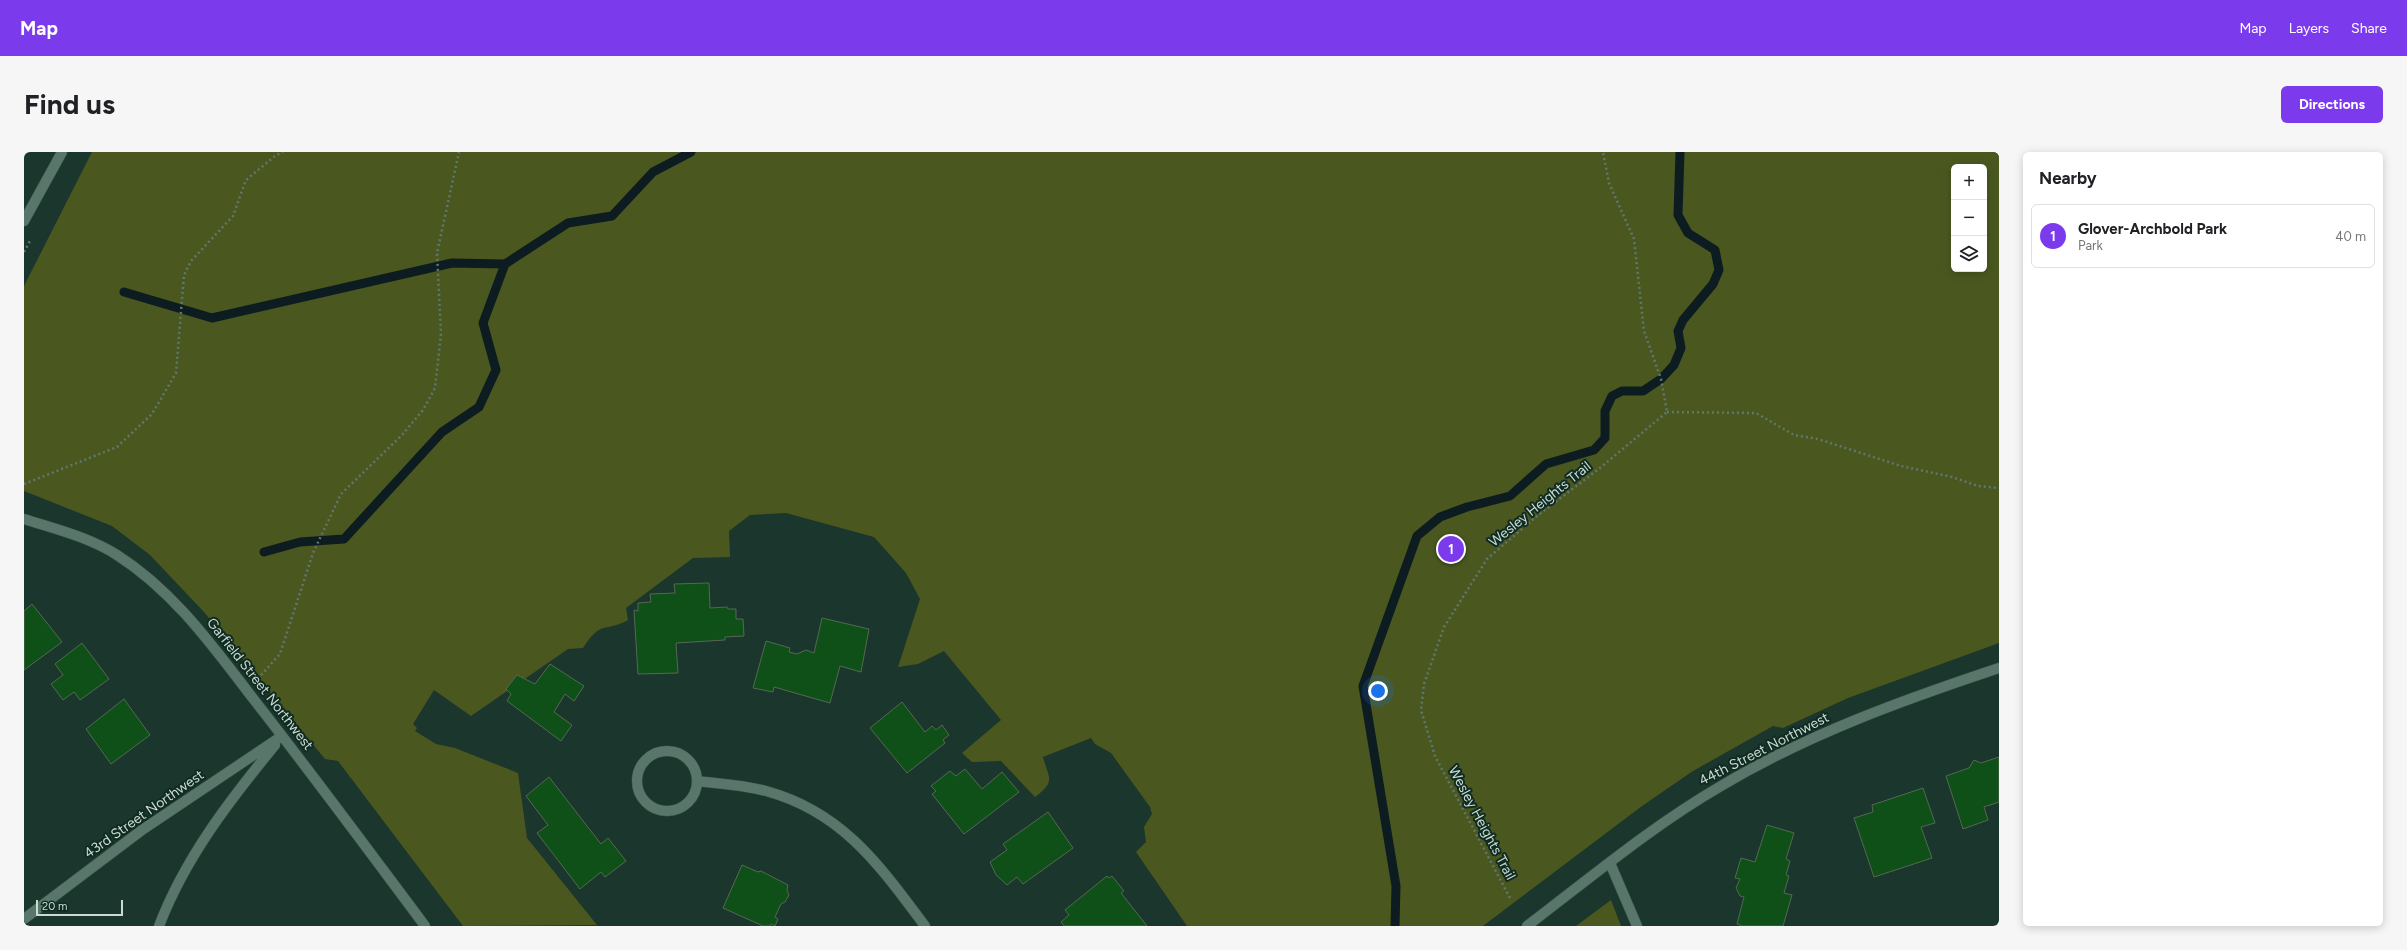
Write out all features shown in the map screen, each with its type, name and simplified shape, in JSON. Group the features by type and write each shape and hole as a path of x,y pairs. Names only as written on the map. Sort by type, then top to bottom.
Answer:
{"street":[{"path":"24,221 62,152"},
{"name":"Garfield Street Northwest","path":"24,519 90,541 116,554 138,570 190,618 247,690 425,926"},
{"name":"44th Street Northwest","path":"1527,926 1692,803 1780,753 1876,711 1999,668"},
{"path":"159,926 188,864 205,836 282,736"},
{"name":"43rd Street Northwest","path":"24,919 142,830 282,736"},
{"path":"664,751 684,755 691,762 697,781 695,791 691,799 676,809 666,811 649,804 642,798 638,788 637,778 639,768 645,760 654,753 664,751"},
{"path":"697,781 766,791 794,800 819,813 851,836 872,856 925,926"},
{"path":"1610,863 1637,926"}],"path":[{"path":"24,484 117,447 152,414 176,373 181,294 184,275 191,261 233,216 246,180 274,156 283,152"},
{"path":"247,690 280,654 313,553 341,494 402,435 423,410 435,388 441,334 440,283 437,252 459,152"},
{"path":"1603,152 1609,183 1634,239 1644,331 1661,379 1667,412 1756,413 1794,435 1818,439 1901,466 1952,477 1978,486 1999,488"},
{"name":"Wesley Heights Trail","path":"1510,898 1435,756 1420,710 1424,684 1444,628 1487,559 1537,516 1600,468 1667,412"}],"green space":[{"path":"92,152 1999,152 1999,643 1848,698 1783,728 1773,726 1693,771 1642,806 1483,926 1187,926 1136,852 1146,842 1144,827 1152,814 1150,807 1111,753 1095,744 1091,738 1043,757 1049,779 1046,787 1035,797 1001,761 972,762 962,753 1001,720 944,651 918,664 898,667 920,599 906,573 874,537 786,513 750,515 729,531 730,557 693,558 626,608 628,620 599,630 589,639 583,648 568,649 471,716 434,690 413,724 417,728 415,731 436,744 455,748 518,773 527,838 597,925 463,926 338,761 325,759 204,612 150,555 112,526 24,491 24,286"},
{"path":"1611,900 1621,926 1576,926"}],"building":[{"path":"709,583 710,608 727,607 728,609 736,609 736,619 743,619 744,636 725,637 725,640 676,643 678,673 638,674 634,610 638,611 638,603 651,602 650,594 675,593 674,584"},
{"path":"32,604 62,642 24,670 24,611"},
{"path":"822,618 869,629 861,672 840,666 830,703 774,687 773,692 753,688 766,641 790,648 789,652 797,654 806,650 814,653"},
{"path":"82,643 109,679 80,700 74,692 63,700 51,684 63,675 55,664"},
{"path":"550,664 584,686 574,701 565,694 554,712 572,725 561,741 507,701 511,694 506,689 517,675 535,684"},
{"path":"124,699 150,735 111,764 86,729"},
{"path":"902,702 925,732 932,726 936,730 942,725 949,735 943,740 945,743 907,773 870,728"},
{"path":"1999,757 1999,802 1984,807 1988,820 1963,829 1946,776 1969,768 1974,760 1981,763"},
{"path":"965,769 982,789 1002,772 1019,792 964,834 932,794 936,791 931,786 950,771 956,776"},
{"path":"549,777 601,844 608,838 626,861 605,877 601,872 580,889 537,833 548,825 526,796"},
{"path":"1923,788 1935,823 1921,827 1932,858 1874,877 1854,818 1873,812 1872,805"},
{"path":"1048,812 1073,848 1023,884 1017,877 1007,885 996,875 990,862 1007,850 1003,844"},
{"path":"1767,825 1794,833 1786,859 1790,861 1786,875 1789,876 1784,893 1792,895 1783,926 1742,926 1737,924 1744,897 1740,896 1736,888 1740,879 1735,878 1741,858 1755,862"},
{"path":"742,865 758,872 761,871 788,885 787,890 789,895 785,902 781,904 775,917 778,919 775,926 771,924 770,926 763,926 723,908"},
{"path":"1107,876 1109,878 1112,876 1124,891 1121,893 1147,926 1064,926 1061,922 1069,915 1065,910"}],"waterway":[{"path":"124,292 212,318 452,263 505,264 568,223 612,216 653,172 691,152"},
{"path":"1395,926 1396,886 1363,686 1417,536 1440,517 1467,507 1510,496 1546,464 1594,450 1605,438 1605,411 1612,396 1622,391 1643,391 1661,379 1674,365 1681,348 1678,331 1683,320 1713,284 1719,270 1715,250 1688,233 1678,215 1680,152"},
{"path":"264,552 300,542 344,539 442,432 479,407 496,370 483,323 505,264"}],"place":[{"name":"Glover-Archbold Park","path":"1451,549"}]}
